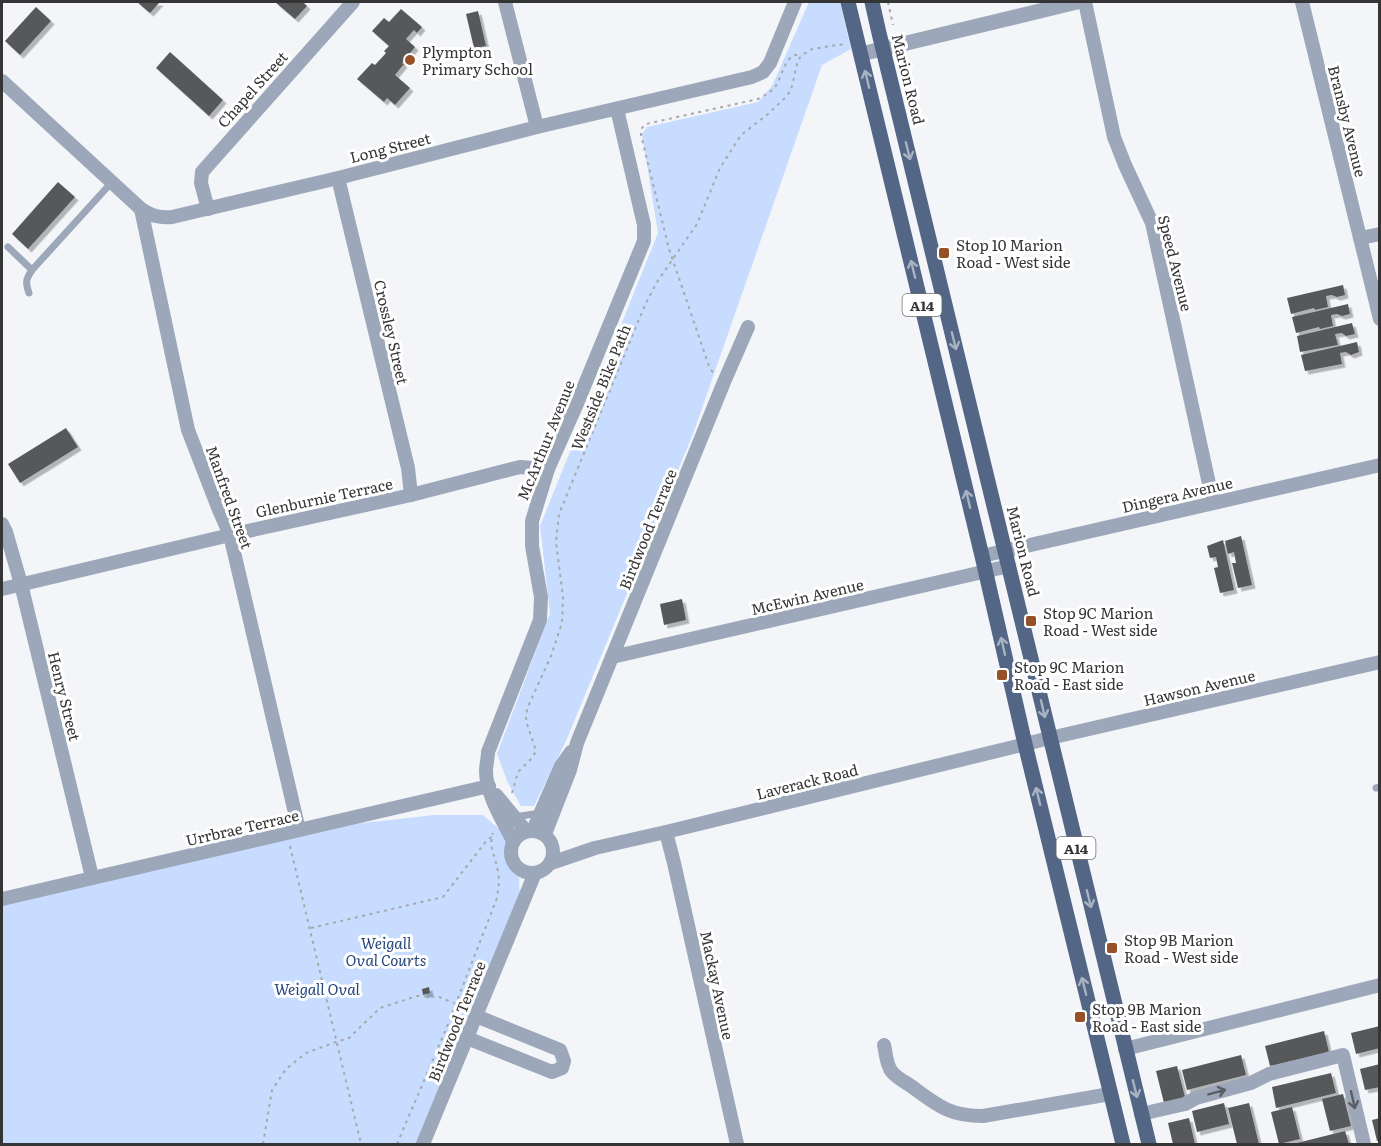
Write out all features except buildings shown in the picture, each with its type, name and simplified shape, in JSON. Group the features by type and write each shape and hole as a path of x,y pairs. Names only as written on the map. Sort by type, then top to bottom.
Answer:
{"main road":[{"name":"A14","path":"848,2 1122,1144"},
{"name":"Marion Road","path":"872,2 1149,1144"},
{"path":"1100,1053 1102,1041 1106,1035 1113,1029 1121,1030"}],"street":[{"name":"Chapel Street","path":"208,209 201,183 202,172 353,2"},
{"path":"505,2 537,127"},
{"path":"861,54 1077,2"},
{"name":"Speed Avenue","path":"1085,2 1114,137 1152,223 1213,502"},
{"name":"Bransby Avenue","path":"1302,2 1380,319"},
{"name":"Long Street","path":"2,81 141,209 160,218 172,217 338,178 537,127 752,77 763,72 770,63 794,4"},
{"name":"McArthur Avenue","path":"513,841 498,811 486,771 488,752 540,620 541,597 532,546 532,521 548,469 644,241 644,225 617,109"},
{"name":"Crossley Street","path":"338,178 408,468 411,495"},
{"name":"Manfred Street","path":"141,209 188,430 230,535 299,831"},
{"path":"1360,238 1380,234"},
{"name":"Birdwood Terrace","path":"535,832 570,770 577,743 748,327"},
{"name":"Dingera Avenue","path":"984,564 1005,550 1380,465"},
{"name":"Glenburnie Terrace","path":"2,589 411,495 520,467 548,469"},
{"name":"Henry Street","path":"2,524 21,584 92,877"},
{"name":"McEwin Avenue","path":"612,657 984,564 1009,566"},
{"name":"Hawson Avenue","path":"1025,744 1380,662"},
{"name":"Birdwood Terrace","path":"535,832 561,766 577,743"},
{"name":"Laverack Road","path":"550,863 596,848 1025,744"},
{"path":"489,786 514,817 552,842 554,856 550,863 545,869 527,873 519,869 510,854 513,841 519,835 535,832"},
{"name":"Urrbrae Terrace","path":"2,899 489,786"},
{"name":"Mackay Avenue","path":"666,832 737,1144"},
{"name":"Laverack Road","path":"554,848 596,848"},
{"name":"Birdwood Terrace","path":"519,869 520,909"},
{"name":"Birdwood Terrace","path":"423,1144 535,873"},
{"path":"1125,1049 1380,985"},
{"path":"467,1038 552,1072 561,1068 564,1061 560,1050 476,1016"},
{"path":"884,1045 888,1064 894,1074 938,1106 954,1113 983,1116 1110,1094"},
{"path":"1142,1114 1185,1104 1196,1098 1251,1083 1269,1074 1343,1055 1364,1144"}],"lane":[{"path":"29,293 26,279 32,270 111,182"},
{"path":"8,247 32,270"},
{"path":"514,817 541,813"}],"path":[{"path":"888,2 893,22 892,28"},
{"path":"724,382 710,369 673,259 640,135 641,129 646,124 758,99 774,88 791,57 813,49 847,44"},
{"name":"Westside Bike Path","path":"512,797 518,772 536,751 526,721 527,710 551,656 562,623 563,597 556,542 559,514 645,305 657,282 697,224 720,168 741,135 768,114 791,90 798,60 802,54"},
{"path":"397,1144 446,1029 497,898 500,879 490,842 495,830"},
{"path":"309,928 443,897 487,840 492,837"},
{"path":"290,846 361,1144"},
{"path":"264,1144 272,1090 286,1069 306,1053 349,1038 380,1008 417,996 439,997 455,1004"}],"green space":[{"path":"809,2 840,2 851,49 822,65 693,434 566,741 534,806 521,806 508,783 497,754 550,613 540,526 658,233 642,134 647,127 758,102 772,86"},
{"name":"Weigall Oval","path":"435,815 483,815 513,841 512,856 519,869 520,909 423,1144 2,1144 2,900 299,830"}],"place":[{"name":"Plympton Primary School","path":"410,60"},
{"name":"Stop 10 Marion Road - West side","path":"944,253"},
{"name":"Stop 9C Marion Road - West side","path":"1031,621"},
{"name":"Stop 9C Marion Road - East side","path":"1002,675"},
{"name":"Stop 9B Marion Road - West side","path":"1112,948"},
{"name":"Stop 9B Marion Road - East side","path":"1080,1017"}],"park label":[{"name":"Weigall Oval Courts","path":"386,950"}]}
